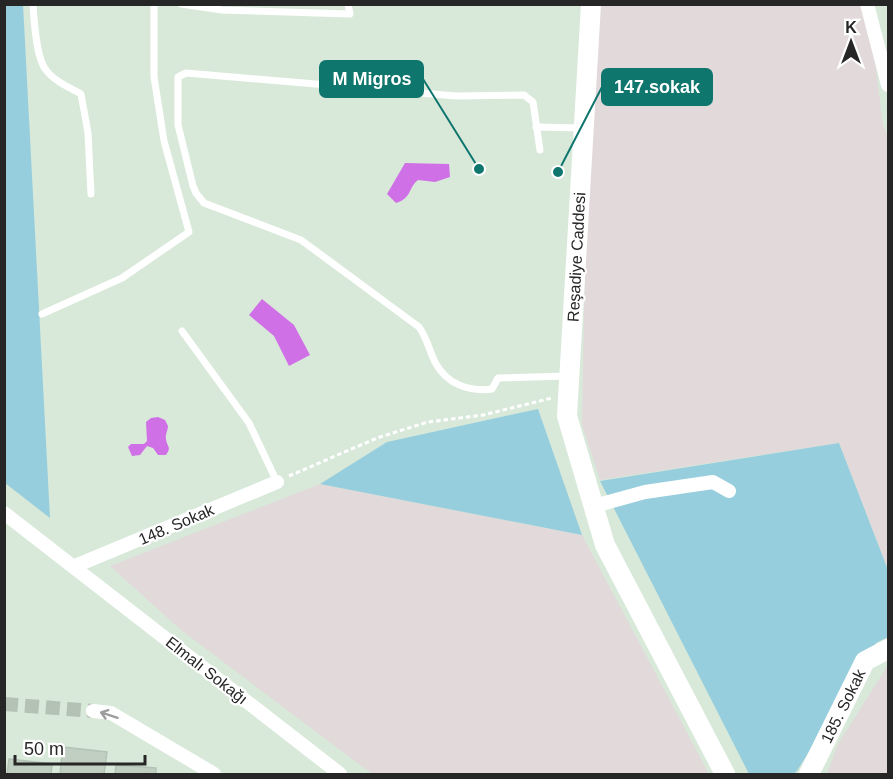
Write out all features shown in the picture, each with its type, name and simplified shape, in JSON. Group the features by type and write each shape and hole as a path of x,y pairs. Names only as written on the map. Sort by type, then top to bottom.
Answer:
{"main road":[{"name":"Reşadiye Caddesi","path":"591,4 567,416 605,545 725,774"},
{"name":"185. Sokak","path":"809,774 865,661 888,649"}],"street":[{"path":"867,4 888,85"},
{"name":"148. Sokak","path":"75,566 277,482"},
{"path":"594,506 645,492 713,482 729,491"},
{"name":"Elmalı Sokağı","path":"4,513 340,774"},
{"path":"93,711 111,713 214,774"}],"lane":[{"path":"33,4 35,35 45,70 81,94 88,133 91,194"},
{"path":"42,314 122,279 189,232 164,141 154,77 154,4"},
{"path":"180,4 222,10 350,14 348,4"},
{"path":"540,150 532,102 524,95 456,96 186,73 180,74 177,81 178,125 193,186 204,203 301,240 419,327 436,364 456,383 483,390 492,389 498,378 570,376"},
{"path":"536,127 584,128"},
{"path":"182,331 249,423 277,482"}],"path":[{"path":"277,482 377,438 428,422 483,414 545,398 568,398"}],"shaded area":[{"path":"23,4 50,518 5,483 4,5"},
{"path":"601,5 863,5 872,37 883,125 888,138 888,570 839,443 600,480 582,425 587,150"},
{"path":"405,163 449,164 450,177 435,182 418,180 407,196 396,203 387,194"},
{"path":"262,299 294,325 310,355 289,366 274,336 249,315"},
{"path":"538,409 582,535 320,484 387,442"},
{"path":"158,417 165,420 168,426 166,437 169,449 166,455 158,455 153,448 147,446 140,455 132,456 128,447 131,444 144,444 147,441 146,422"},
{"path":"839,443 888,570 888,637 876,643 797,771 793,774 749,774 600,481"},
{"path":"320,484 582,535 709,774 372,774 181,630 110,566"},
{"path":"888,665 888,774 827,774 838,744"}],"building":[{"path":"63,747 107,752 104,774 60,774"},
{"path":"9,759 52,764 51,774 7,774"},
{"path":"116,765 156,768 156,774 115,774"}],"tunnel":[{"path":"4,704 93,711"}],"place":[{"name":"M Migros","path":"479,169"},
{"name":"147.sokak","path":"558,172"}]}
